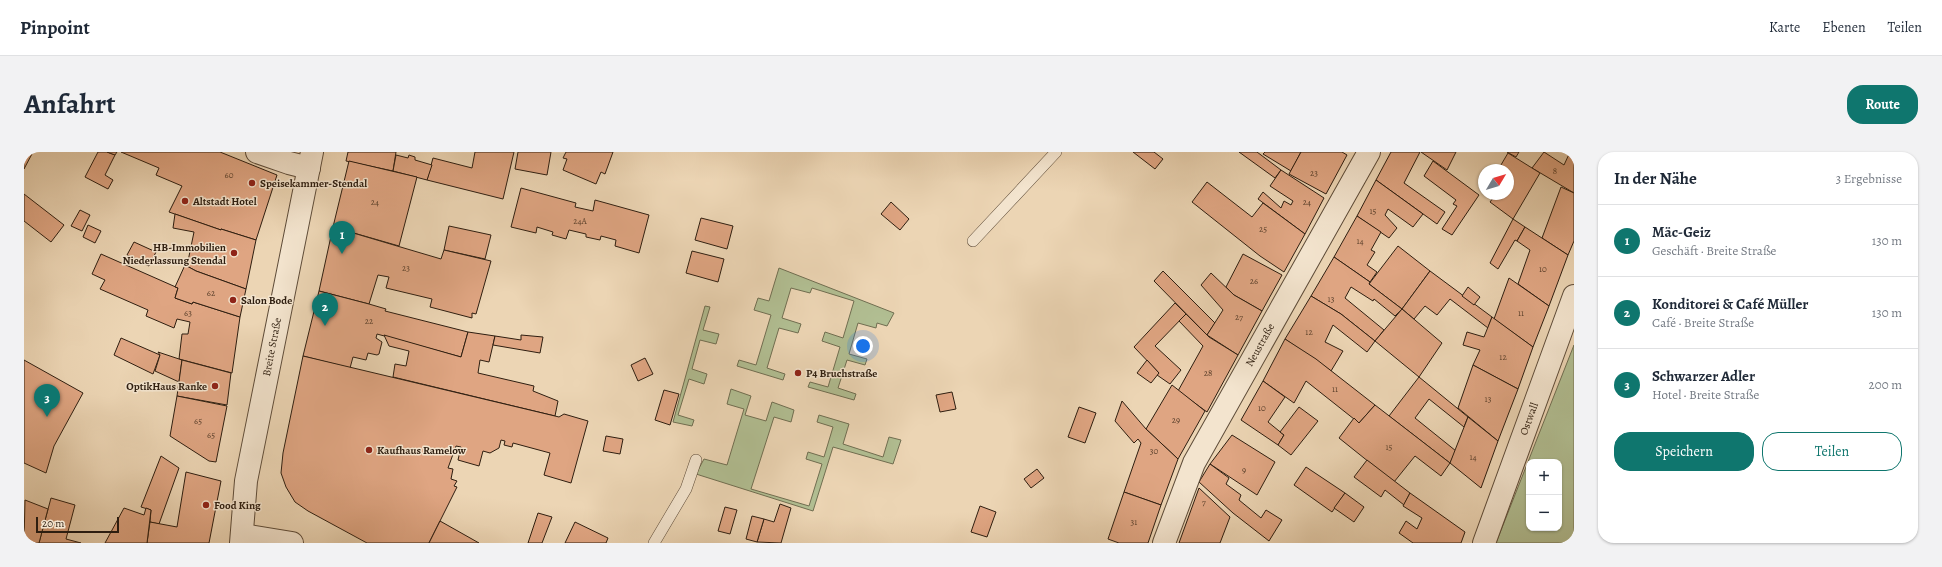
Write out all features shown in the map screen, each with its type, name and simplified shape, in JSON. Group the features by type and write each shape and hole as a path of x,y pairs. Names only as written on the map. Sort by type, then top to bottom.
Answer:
{"street":[{"path":"257,152 289,164 310,160"},
{"name":"Neustraße","path":"1164,543 1194,463 1369,152"},
{"name":"Breite Straße","path":"241,539 246,481 310,160"},
{"name":"Ostwall","path":"1484,543 1574,296"},
{"path":"241,539 292,543"}],"lane":[{"path":"973,241 1056,152"},
{"path":"654,543 686,489 696,460"}],"green space":[{"path":"779,268 894,313 887,326 877,323 876,328 858,323 849,354 867,359 865,365 847,360 838,388 856,394 854,400 808,387 810,382 828,387 840,347 822,341 825,332 843,338 854,301 812,288 810,293 791,288 782,318 801,324 798,333 779,328 767,368 785,374 783,380 737,366 739,360 756,365 771,315 754,310 758,298 769,301"},
{"path":"705,306 710,307 703,330 719,334 716,344 700,340 692,369 707,374 704,384 689,379 678,415 694,420 692,426 673,422"},
{"path":"1574,345 1574,543 1496,543 1526,467 1526,531 1562,531 1562,459 1529,459"},
{"path":"731,389 751,396 745,415 766,421 772,402 794,410 791,422 774,417 751,489 809,506 822,464 806,459 808,452 824,457 833,427 817,422 819,415 849,424 843,444 883,457 889,437 901,440 893,464 833,447 813,511 696,474 704,459 727,465 744,409 727,404"}],"building":[{"path":"24,152 33,152 24,169"},
{"path":"98,152 107,152 115,155 105,175 113,180 108,189 85,177"},
{"path":"107,152 117,152 115,155"},
{"path":"121,152 220,152 277,175 256,240 221,230 169,212 182,186 156,175 159,168"},
{"path":"348,152 396,152 393,171 346,161"},
{"path":"475,152 514,152 503,199 427,180 433,158 472,168"},
{"path":"518,152 551,152 547,175 515,169"},
{"path":"566,152 613,152 605,174 601,172 596,184 563,170 567,159 563,158"},
{"path":"1133,152 1154,152 1163,159 1155,169"},
{"path":"1239,152 1257,152 1281,170 1275,178"},
{"path":"1265,152 1301,152 1291,171 1263,154"},
{"path":"1301,152 1342,152 1347,155 1326,194 1289,174"},
{"path":"1391,152 1420,152 1404,183 1445,212 1437,224 1376,180"},
{"path":"1421,152 1456,152 1447,170"},
{"path":"1507,152 1519,152 1516,157"},
{"path":"1544,152 1564,165 1570,152 1574,153 1574,193 1532,168"},
{"path":"1508,153 1540,173 1513,219 1490,202 1492,200 1514,200 1514,164 1502,164"},
{"path":"396,155 408,158 409,155 415,157 415,160 432,165 427,180 393,171"},
{"path":"349,161 417,177 399,246 333,227"},
{"path":"1433,161 1478,194 1452,235 1442,229 1457,206 1453,204 1456,200 1424,176"},
{"path":"1281,170 1324,198 1305,234 1258,199 1263,192 1281,208 1284,201 1291,205 1293,201 1270,186"},
{"path":"1376,180 1423,214 1413,227 1388,209 1385,215 1397,228 1389,238 1357,216"},
{"path":"1207,182 1252,217 1263,203 1305,234 1284,272 1260,256 1192,202"},
{"path":"1561,187 1574,193 1574,241 1568,255 1542,238"},
{"path":"521,188 576,203 575,207 593,211 595,200 649,215 639,253 615,246 616,240 601,236 600,240 586,237 586,234 569,230 566,239 552,235 553,232 537,227 536,233 511,227"},
{"path":"24,194 64,225 51,242 24,221"},
{"path":"891,202 909,219 900,230 881,214"},
{"path":"80,210 90,215 82,231 71,226"},
{"path":"175,214 256,240 246,289 196,271 187,266 194,232 173,228"},
{"path":"1357,216 1381,232 1371,250 1375,252 1367,265 1377,272 1370,282 1334,257"},
{"path":"701,218 733,226 727,249 695,240"},
{"path":"1513,219 1525,227 1517,241 1515,240 1498,269 1490,263"},
{"path":"88,225 101,231 95,243 83,237"},
{"path":"449,226 491,235 485,259 444,250"},
{"path":"333,227 441,259 444,250 491,261 476,314 472,313 472,318 430,307 432,299 386,288 389,277 378,275 369,304 319,291"},
{"path":"1525,227 1568,255 1549,306 1518,284 1530,250 1517,241"},
{"path":"134,242 156,252 149,266 127,255"},
{"path":"1398,246 1430,271 1402,309 1369,284"},
{"path":"692,251 724,259 718,282 686,273"},
{"path":"101,254 178,288 175,298 192,304 193,302 240,317 232,373 179,359 182,334 188,334 190,322 177,319 174,328 146,316 148,310 100,289 105,280 92,274"},
{"path":"1243,254 1282,275 1262,311 1234,295 1226,287"},
{"path":"1334,257 1370,282 1369,284 1402,309 1395,316 1374,299 1373,301 1351,287 1345,298 1384,330 1375,341 1341,314 1311,296"},
{"path":"185,265 196,271 246,289 240,317 193,302 192,304 175,298 178,288 175,287"},
{"path":"1163,271 1215,323 1207,335 1154,281"},
{"path":"1430,271 1492,317 1488,328 1450,299 1437,315 1425,306 1414,319 1402,309"},
{"path":"1211,273 1234,295 1262,311 1238,355 1207,335 1223,310 1201,285"},
{"path":"1509,278 1549,306 1533,347 1494,319"},
{"path":"1468,287 1480,297 1474,305 1462,296"},
{"path":"319,291 386,309 385,311 468,332 461,357 377,334 376,338 382,342 379,354 368,353 366,360 353,357 350,368 303,356"},
{"path":"1311,296 1341,314 1375,341 1367,352 1333,325 1325,342 1343,351 1331,371 1285,339"},
{"path":"1175,303 1186,314 1155,346 1181,370 1170,384 1157,375 1159,373 1134,347"},
{"path":"1402,309 1442,343 1419,377 1375,341"},
{"path":"1186,314 1209,337 1238,355 1207,412 1178,391 1203,346 1179,321"},
{"path":"1492,317 1533,347 1518,389 1473,365 1480,350 1463,345 1467,332 1484,337"},
{"path":"468,332 495,336 489,362 480,360 478,373 534,386 533,391 558,401 555,416 393,377 395,364 406,366 409,351 389,346 384,335 461,357"},
{"path":"521,335 543,337 540,353 493,345 495,336 521,340"},
{"path":"121,338 160,355 153,374 114,355"},
{"path":"1285,339 1316,359 1375,405 1359,423 1306,381 1294,403 1263,381"},
{"path":"158,352 182,360 179,382 155,371 160,355"},
{"name":"Kaufhaus Ramelow","path":"303,356 559,417 564,414 588,421 571,483 544,475 550,453 513,443 512,447 504,445 505,441 501,440 499,448 490,453 483,451 479,466 458,460 461,447 456,446 448,468 453,469 451,479 457,481 454,486 457,487 429,543 367,543 308,511 295,502 286,487 281,473 283,453"},
{"path":"645,358 653,374 638,381 631,365"},
{"path":"24,360 83,393 54,446 46,473 24,463"},
{"path":"182,360 231,373 227,405 177,396"},
{"path":"1147,360 1159,373 1151,383 1137,373"},
{"path":"1473,365 1518,389 1498,441 1458,408"},
{"path":"1419,377 1468,417 1464,427 1429,399 1415,418 1456,451 1450,463 1389,416"},
{"path":"1263,381 1285,397 1268,422 1284,435 1278,445 1241,420"},
{"path":"1172,385 1205,411 1178,459 1146,429"},
{"path":"664,390 679,394 670,425 655,420"},
{"path":"952,392 956,409 940,412 936,395"},
{"path":"177,396 227,406 216,462 209,461 170,436"},
{"path":"1122,401 1146,429 1178,459 1161,505 1124,492 1141,443 1138,439 1134,443 1115,421"},
{"path":"1375,405 1450,463 1441,476 1415,456 1394,482 1339,438 1354,418 1359,423"},
{"path":"1079,407 1096,413 1085,443 1068,437"},
{"path":"1299,407 1318,421 1291,455 1278,445 1284,435 1280,432"},
{"path":"1468,417 1498,441 1481,488 1450,463"},
{"path":"1232,435 1275,462 1257,495 1210,464"},
{"path":"606,436 623,439 620,454 603,451"},
{"path":"161,456 179,468 159,524 150,522 151,510 141,507"},
{"path":"1367,460 1410,493 1404,505 1385,490 1381,497 1354,477"},
{"path":"1210,464 1229,478 1226,484 1241,495 1239,500 1261,518 1266,510 1282,520 1269,541 1233,513 1199,482"},
{"path":"1306,467 1345,493 1332,512 1294,485"},
{"path":"1037,469 1044,478 1031,488 1024,479"},
{"path":"186,472 221,481 209,543 147,543 150,522 177,527"},
{"path":"1199,488 1230,517 1220,543 1179,543"},
{"path":"1124,492 1161,505 1148,543 1119,543 1108,539"},
{"path":"1345,493 1364,507 1354,522 1334,508"},
{"path":"1410,493 1465,532 1461,543 1413,543 1399,533 1406,521 1417,529 1422,518 1403,506"},
{"path":"51,498 75,505 66,539 81,543 39,543"},
{"path":"25,500 48,509 39,543 24,543"},
{"path":"780,504 791,508 781,543 757,542 764,519 774,522"},
{"path":"980,506 996,512 987,537 971,532"},
{"path":"725,507 737,510 730,534 718,531"},
{"path":"124,508 144,515 146,508 151,510 147,543 105,543"},
{"path":"538,513 552,517 542,543 528,543"},
{"path":"752,516 764,519 757,542 746,539"},
{"path":"440,521 479,543 429,543"},
{"path":"575,522 608,538 606,543 565,543"}],"place":[{"name":"Speisekammer-Stendal","path":"252,183"},
{"name":"Altstadt Hotel","path":"185,201"},
{"name":"HB-Immobilien Niederlassung Stendal","path":"234,253"},
{"name":"Mäc-Geiz","path":"342,254"},
{"name":"Salon Bode","path":"233,300"},
{"name":"Konditorei & Café Müller","path":"325,326"},
{"name":"P4 Bruchstraße","path":"798,373"},
{"name":"OptikHaus Ranke","path":"215,386"},
{"name":"Schwarzer Adler","path":"47,417"},
{"name":"Kaufhaus Ramelow","path":"369,450"},
{"name":"Food King","path":"206,505"}]}
